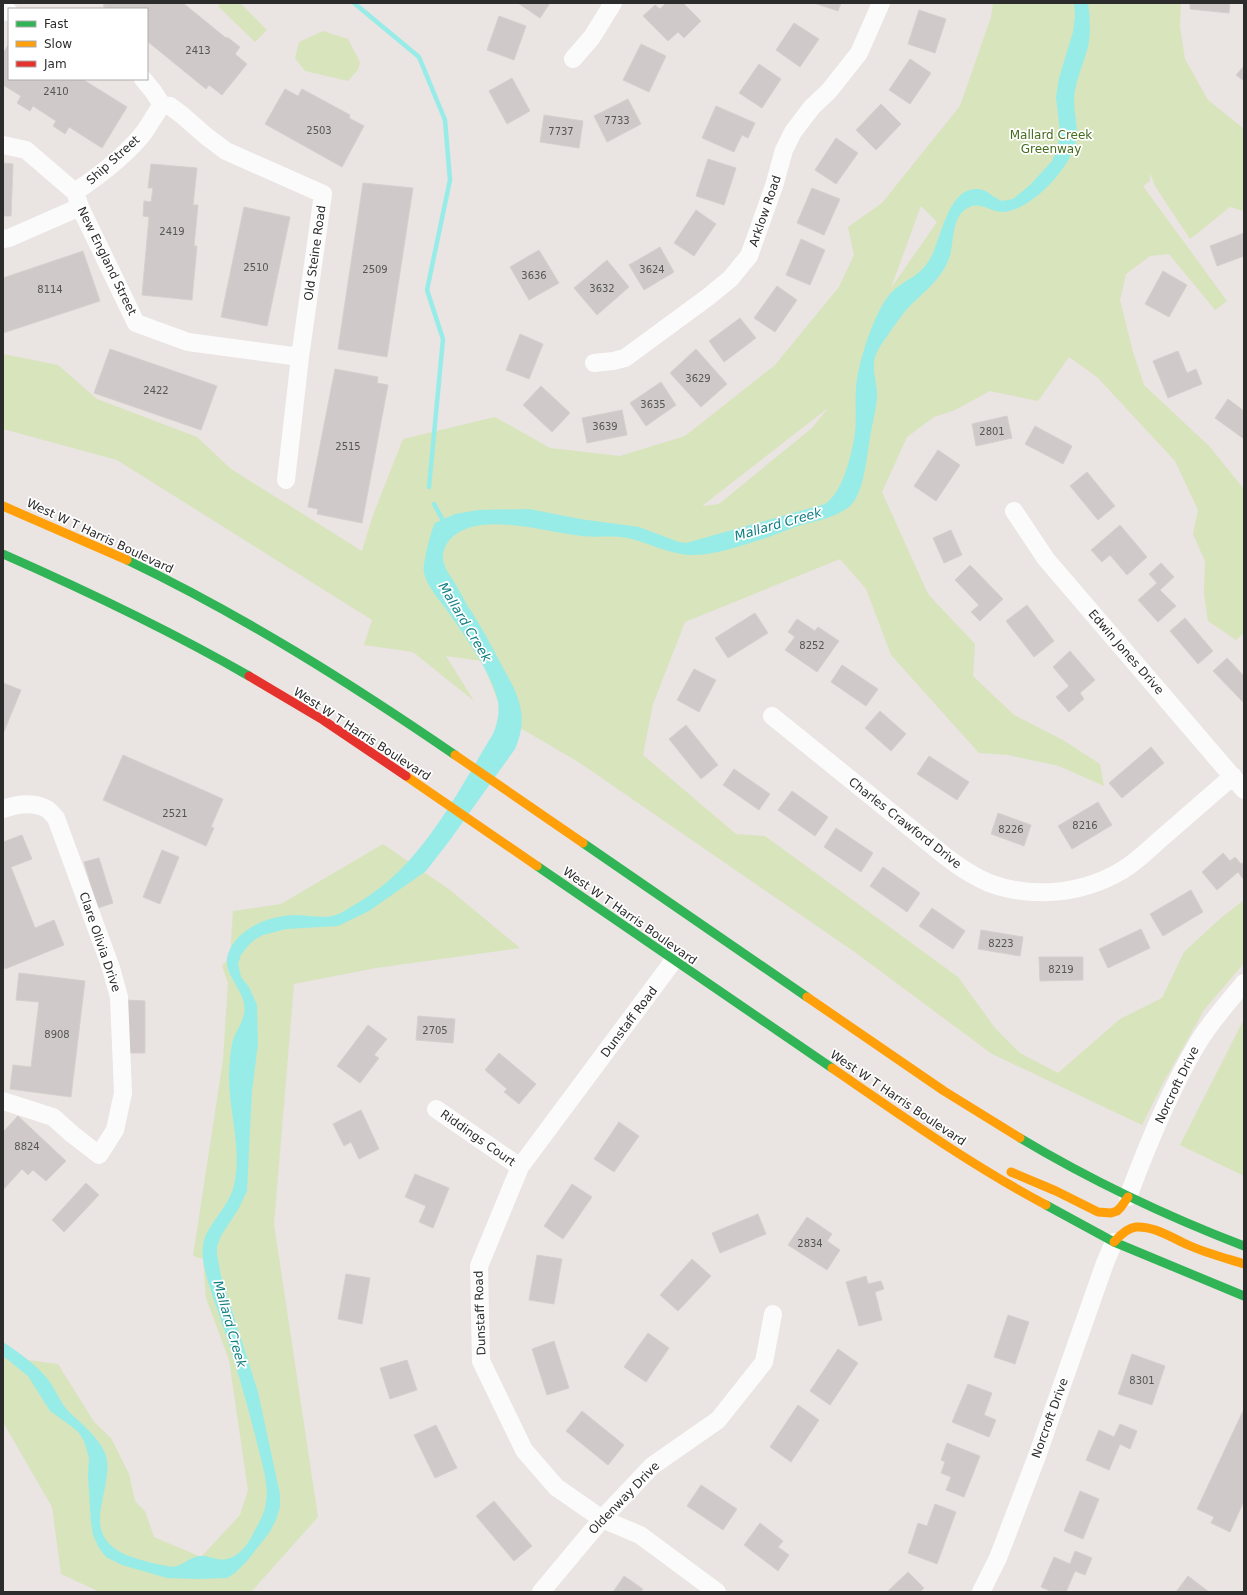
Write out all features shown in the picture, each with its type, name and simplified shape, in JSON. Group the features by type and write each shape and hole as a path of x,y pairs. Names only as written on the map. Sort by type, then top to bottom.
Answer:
{"main road":[{"name":"West W T Harris Boulevard","path":"3,506 43,521 176,585 237,617 325,669 432,740 944,1091 1069,1167 1128,1197 1193,1227 1244,1246"},
{"name":"West W T Harris Boulevard","path":"3,554 66,582 172,634 317,716 924,1131 1048,1208 1114,1242 1244,1296"},
{"path":"952,1148 1064,1195 1096,1211 1111,1213 1117,1212 1128,1197"},
{"path":"1114,1242 1122,1233 1129,1229 1143,1227 1154,1229 1188,1245 1244,1264"}],"street":[{"path":"573,59 592,37 613,3"},
{"name":"Arklow Road","path":"594,363 602,363 626,358 708,297 740,269 749,256 774,186 784,150 793,132 801,120 829,90 859,53 881,3"},
{"name":"Old Steine Road","path":"144,80 162,104 170,106 226,151 323,194 300,357 286,480"},
{"name":"Ship Street","path":"3,239 9,238 78,199 144,132 162,104"},
{"name":"New England Street","path":"3,145 26,150 78,199 136,323 188,342 300,357"},
{"name":"Edwin Jones Drive","path":"1014,511 1046,559 1238,783"},
{"name":"Charles Crawford Drive","path":"772,716 966,872 990,883 1015,890 1048,892 1077,889 1101,881 1123,870 1238,783"},
{"name":"Clare Olivia Drive","path":"3,809 16,804 29,804 46,809 56,818 111,968 119,997 123,1093 116,1130 99,1155 53,1117 3,1101"},
{"name":"Dunstaff Road","path":"674,960 520,1167 479,1266 481,1361 524,1450 556,1488 602,1518 640,1535 717,1592"},
{"name":"Norcroft Drive","path":"1128,1197 1157,1127 1186,1065 1213,1020 1244,983"},
{"name":"Riddings Court","path":"436,1109 520,1167"},
{"name":"Norcroft Drive","path":"981,1592 998,1558 1037,1456 1105,1263 1114,1242"},
{"name":"Oldenway Drive","path":"541,1592 602,1518 652,1466 718,1420 764,1362 772,1314"}],"green space":[{"path":"221,3 240,3 267,30 255,42 218,6"},
{"name":"Mallard Creek Greenway","path":"993,3 1181,3 1180,27 1185,59 1208,100 1244,129 1244,211 1230,207 1190,239 1155,186 1150,173 1150,181 1143,186 1227,301 1215,310 1169,254 1150,256 1126,274 1120,300 1133,352 1144,385 1209,446 1244,489 1244,633 1236,640 1208,621 1204,593 1205,561 1193,534 1198,510 1175,461 1097,377 1069,357 1038,401 990,391 955,410 934,417 907,437 882,492 928,594 975,644 973,676 1014,715 1063,740 1100,764 1104,786 1059,766 1008,755 979,753 891,655 866,589 840,559 685,622 653,704 643,755 736,834 765,836 958,977 995,1028 1020,1053 1058,1073 1120,1019 1162,998 1184,952 1222,917 1244,900 1244,963 1204,1010 1162,1085 1142,1125 992,1054 856,953 580,763 505,719 482,661 446,656 474,701 413,652 364,645 372,620 117,460 3,429 3,354 58,365 97,399 197,437 231,469 362,551 373,515 403,439 495,417 550,448 620,456 685,436 775,365 839,287 854,255 848,227 882,203 960,106 991,17","holes":["921,206 937,222 891,288 920,208","828,408 812,428 719,504 702,506"]},
{"path":"323,31 348,39 360,62 358,70 348,81 305,71 295,58 299,42"},
{"path":"383,844 450,890 520,948 376,968 294,984 274,1224 318,1517 251,1592 100,1592 61,1574 52,1507 3,1422 3,1348 27,1360 58,1364 94,1422 111,1438 129,1474 135,1501 145,1511 154,1537 201,1557 240,1515 248,1490 229,1360 206,1298 203,1259 193,1256 223,1060 228,983 222,966 230,957 233,911 281,904"},
{"path":"1244,1019 1244,1176 1180,1145"}],"water":[{"name":"Mallard Creek","path":"1074,3 1088,3 1090,31 1088,47 1075,90 1074,101 1077,134 1071,155 1057,176 1048,186 1029,202 1018,208 1002,212 979,206 970,207 961,213 957,219 950,255 940,275 902,315 877,351 874,367 877,394 876,409 865,471 856,499 851,505 839,513 766,538 722,551 696,555 680,554 621,537 582,536 512,525 493,524 475,526 460,532 446,545 443,557 446,568 485,635 517,695 522,723 515,749 426,871 369,911 338,926 286,929 263,935 254,940 248,946 241,955 238,964 241,977 249,987 257,1005 258,1044 252,1091 247,1191 239,1208 221,1236 217,1247 217,1254 221,1276 258,1392 280,1494 280,1507 276,1520 269,1533 247,1561 235,1573 227,1578 167,1578 122,1565 106,1557 99,1548 93,1535 88,1475 89,1458 84,1441 79,1433 50,1411 28,1376 3,1356 3,1342 26,1358 41,1372 49,1381 69,1412 89,1431 102,1447 107,1461 107,1478 101,1505 100,1522 102,1532 106,1540 113,1547 129,1556 172,1567 199,1556 226,1559 238,1554 244,1548 251,1538 264,1511 267,1495 266,1481 240,1380 203,1261 203,1246 205,1239 208,1231 231,1193 236,1172 237,1159 229,1071 233,1040 243,1018 244,1004 242,996 229,972 227,963 228,954 238,937 260,923 277,917 294,915 326,917 336,915 377,890 398,872 434,829 450,806 493,734 498,718 499,706 490,679 484,666 468,641 425,578 424,563 431,533 435,523 455,514 478,510 529,509 580,519 639,527 679,542 686,543 825,504 837,491 846,472 855,433 856,392 859,369 875,319 887,297 899,286 923,269 927,264 935,248 947,215 953,204 960,196 968,191 981,189 1002,201 1013,199 1030,185 1052,161 1057,149 1060,132 1056,97 1059,78 1073,32 1075,16"}],"building":[{"path":"105,3 183,3 226,38 227,37 240,47 235,54 247,64 222,95 209,85 206,89 148,42 148,8 106,8 103,6"},
{"path":"518,3 550,3 540,18"},
{"path":"666,3 683,3 701,21 684,38 678,32 668,41 643,16 655,5 660,9"},
{"path":"814,3 841,3 838,11"},
{"path":"1190,3 1230,3 1229,13 1190,9"},
{"path":"919,10 946,19 935,53 908,44"},
{"path":"499,16 526,26 514,60 487,50"},
{"path":"794,23 819,39 800,67 776,50"},
{"path":"641,44 666,56 649,92 623,80"},
{"path":"8,46 8,80 84,80 127,107 102,148 69,127 65,134 53,126 56,121 33,106 30,111 17,103 21,96 3,85 3,53"},
{"path":"910,59 931,73 910,104 889,90"},
{"path":"759,64 781,79 762,108 739,93"},
{"path":"1244,66 1244,81 1236,75"},
{"path":"512,78 530,111 507,124 489,91"},
{"path":"285,89 298,96 302,89 350,115 349,118 364,126 342,167 265,124"},
{"path":"628,99 641,124 607,142 594,116"},
{"path":"881,104 901,124 876,150 856,130"},
{"path":"716,106 755,123 748,138 742,135 734,152 702,138"},
{"path":"544,115 583,121 579,148 540,142"},
{"path":"836,138 858,153 836,184 815,170"},
{"path":"708,159 736,168 724,205 696,196"},
{"path":"3,163 13,164 11,216 3,216"},
{"path":"151,164 197,168 193,205 198,205 194,246 197,246 192,300 142,295 149,217 143,216 144,201 151,202 153,188 148,188"},
{"path":"363,183 413,188 387,357 338,349"},
{"path":"812,188 840,199 824,235 797,223"},
{"path":"244,207 290,217 267,326 221,317"},
{"path":"696,210 716,224 694,256 674,243"},
{"path":"1244,233 1244,256 1217,266 1210,246"},
{"path":"801,239 825,250 810,285 786,275"},
{"path":"660,247 674,272 644,290 629,265"},
{"path":"539,250 559,283 529,300 510,267"},
{"path":"83,251 100,301 3,333 3,278"},
{"path":"607,260 629,287 597,315 574,288"},
{"path":"1163,271 1187,285 1169,317 1145,304"},
{"path":"777,286 797,300 775,332 754,318"},
{"path":"740,318 756,338 724,362 709,341"},
{"path":"520,334 543,344 529,379 506,370"},
{"path":"110,349 217,386 201,430 94,393"},
{"path":"696,349 727,384 701,407 670,373"},
{"path":"1178,351 1187,373 1196,369 1202,384 1168,398 1153,361"},
{"path":"335,369 378,377 377,383 388,385 362,523 317,514 318,509 308,507"},
{"path":"661,382 676,405 646,426 630,403"},
{"path":"541,386 570,413 552,432 523,405"},
{"path":"1228,399 1244,411 1244,439 1215,418"},
{"path":"622,410 627,435 587,443 582,418"},
{"path":"1007,416 1012,438 976,446 972,424"},
{"path":"1035,426 1072,446 1063,464 1025,444"},
{"path":"938,450 960,465 936,501 914,486"},
{"path":"1087,472 1115,506 1098,520 1070,486"},
{"path":"1120,525 1147,557 1127,575 1110,555 1102,562 1091,550"},
{"path":"951,530 962,555 944,563 933,538"},
{"path":"1161,563 1174,577 1160,590 1176,606 1158,622 1138,600 1157,583 1149,574"},
{"path":"970,565 1003,599 980,621 971,612 979,605 955,580"},
{"path":"1027,605 1054,641 1034,657 1006,621"},
{"path":"755,613 768,633 728,658 715,638"},
{"path":"1185,618 1213,651 1198,664 1170,631"},
{"path":"797,619 815,631 818,627 839,641 817,672 785,650 795,637 788,632"},
{"path":"1070,651 1095,680 1080,693 1084,699 1069,712 1056,697 1069,686 1053,667"},
{"path":"1227,658 1244,676 1243,702 1213,671"},
{"path":"842,665 878,689 866,706 831,682"},
{"path":"694,669 716,680 699,712 677,700"},
{"path":"3,683 21,690 3,734"},
{"path":"880,711 906,734 891,751 865,728"},
{"path":"686,725 718,765 701,779 669,739"},
{"path":"1151,747 1164,763 1122,798 1109,783"},
{"path":"123,755 223,799 211,827 214,828 206,846 103,800"},
{"path":"929,756 969,782 957,800 917,774"},
{"path":"734,769 770,794 759,810 723,785"},
{"path":"792,791 828,817 815,836 778,810"},
{"path":"1098,802 1112,825 1072,849 1058,826"},
{"path":"998,813 1031,825 1024,846 991,834"},
{"path":"836,828 873,853 861,872 824,847"},
{"path":"22,835 32,859 11,867 35,928 54,920 64,945 5,969 3,962 3,842"},
{"path":"162,850 179,857 160,904 143,897"},
{"path":"1223,853 1230,861 1235,857 1241,864 1244,862 1244,880 1238,872 1217,890 1202,872"},
{"path":"99,858 113,903 98,908 84,862"},
{"path":"883,867 920,893 907,912 870,886"},
{"path":"1191,890 1203,912 1163,936 1150,914"},
{"path":"932,908 965,931 953,949 919,926"},
{"path":"1141,929 1150,948 1108,968 1099,949"},
{"path":"981,930 1023,937 1020,956 978,949"},
{"path":"1039,957 1083,957 1083,980 1040,981"},
{"path":"19,973 85,981 71,1097 10,1089 13,1065 31,1067 39,1002 16,1000"},
{"path":"126,1000 145,1001 145,1053 125,1053"},
{"path":"418,1016 455,1019 453,1043 416,1040"},
{"path":"368,1025 387,1039 374,1055 379,1058 360,1083 337,1066"},
{"path":"499,1053 536,1084 519,1104 504,1092 507,1089 485,1070"},
{"path":"361,1110 379,1149 359,1159 351,1142 344,1146 333,1124"},
{"path":"18,1116 66,1161 46,1181 33,1170 28,1175 22,1169 3,1190 3,1132"},
{"path":"619,1122 639,1136 614,1172 594,1159"},
{"path":"415,1174 449,1188 433,1228 419,1222 426,1206 405,1197"},
{"path":"86,1183 99,1195 64,1232 52,1220"},
{"path":"572,1184 592,1197 563,1239 544,1226"},
{"path":"758,1214 766,1234 720,1253 712,1233"},
{"path":"807,1217 832,1234 827,1241 840,1250 827,1270 788,1245"},
{"path":"537,1255 562,1259 554,1304 529,1300"},
{"path":"692,1259 711,1276 678,1311 660,1295"},
{"path":"346,1274 370,1278 362,1324 338,1319"},
{"path":"866,1276 868,1284 881,1281 884,1289 875,1292 882,1320 859,1326 846,1282"},
{"path":"1008,1315 1029,1322 1015,1364 994,1357"},
{"path":"648,1333 669,1348 646,1382 624,1367"},
{"path":"554,1341 569,1388 547,1395 532,1349"},
{"path":"838,1349 858,1363 830,1405 810,1391"},
{"path":"1132,1354 1165,1366 1152,1405 1118,1394"},
{"path":"407,1360 417,1390 390,1399 380,1368"},
{"path":"968,1384 992,1393 984,1415 996,1420 989,1437 952,1422"},
{"path":"798,1405 819,1420 791,1462 770,1447"},
{"path":"1244,1409 1244,1501 1230,1532 1211,1523 1214,1517 1197,1509"},
{"path":"582,1411 624,1445 608,1465 566,1431"},
{"path":"1120,1424 1137,1431 1130,1449 1120,1444 1109,1470 1086,1460 1099,1430 1114,1437"},
{"path":"436,1425 457,1468 435,1478 414,1435"},
{"path":"947,1443 980,1456 964,1497 946,1490 951,1477 941,1473 945,1462 941,1460"},
{"path":"701,1485 737,1509 723,1530 687,1506"},
{"path":"1080,1491 1099,1499 1083,1539 1064,1531"},
{"path":"494,1501 532,1546 514,1561 476,1516"},
{"path":"935,1504 956,1512 937,1564 908,1553 918,1523 927,1526"},
{"path":"760,1523 783,1541 778,1547 789,1555 778,1571 744,1545"},
{"path":"1075,1551 1092,1558 1085,1575 1075,1571 1066,1592 1052,1592 1041,1587 1054,1557 1070,1564"},
{"path":"908,1572 924,1588 920,1592 887,1592"},
{"path":"624,1576 643,1589 641,1592 613,1592"},
{"path":"1188,1576 1209,1592 1176,1592"}],"waterway":[{"path":"354,3 419,57 445,120 450,180 427,290 443,339 429,487"},
{"path":"434,504 445,524"}],"traffic: fast":[{"path":"3,554 128,612 249,676"},
{"path":"127,560 170,581 295,651 376,702 455,755"},
{"path":"583,843 807,997"},
{"path":"537,866 832,1068"},
{"path":"1020,1138 1074,1169 1130,1197 1186,1223 1244,1246"},
{"path":"1046,1205 1114,1242 1244,1296"}],"traffic: slow":[{"path":"3,506 127,560"},
{"path":"455,755 583,843"},
{"path":"406,776 537,866"},
{"path":"807,997 944,1091 1020,1138"},
{"path":"832,1068 964,1157 1046,1205"},
{"path":"1011,1172 1056,1191 1098,1212 1111,1213 1117,1211 1128,1197"},
{"path":"1114,1242 1127,1230 1136,1227 1150,1228 1188,1245 1244,1264"}],"traffic: jam":[{"path":"249,676 323,720 406,776"}]}
